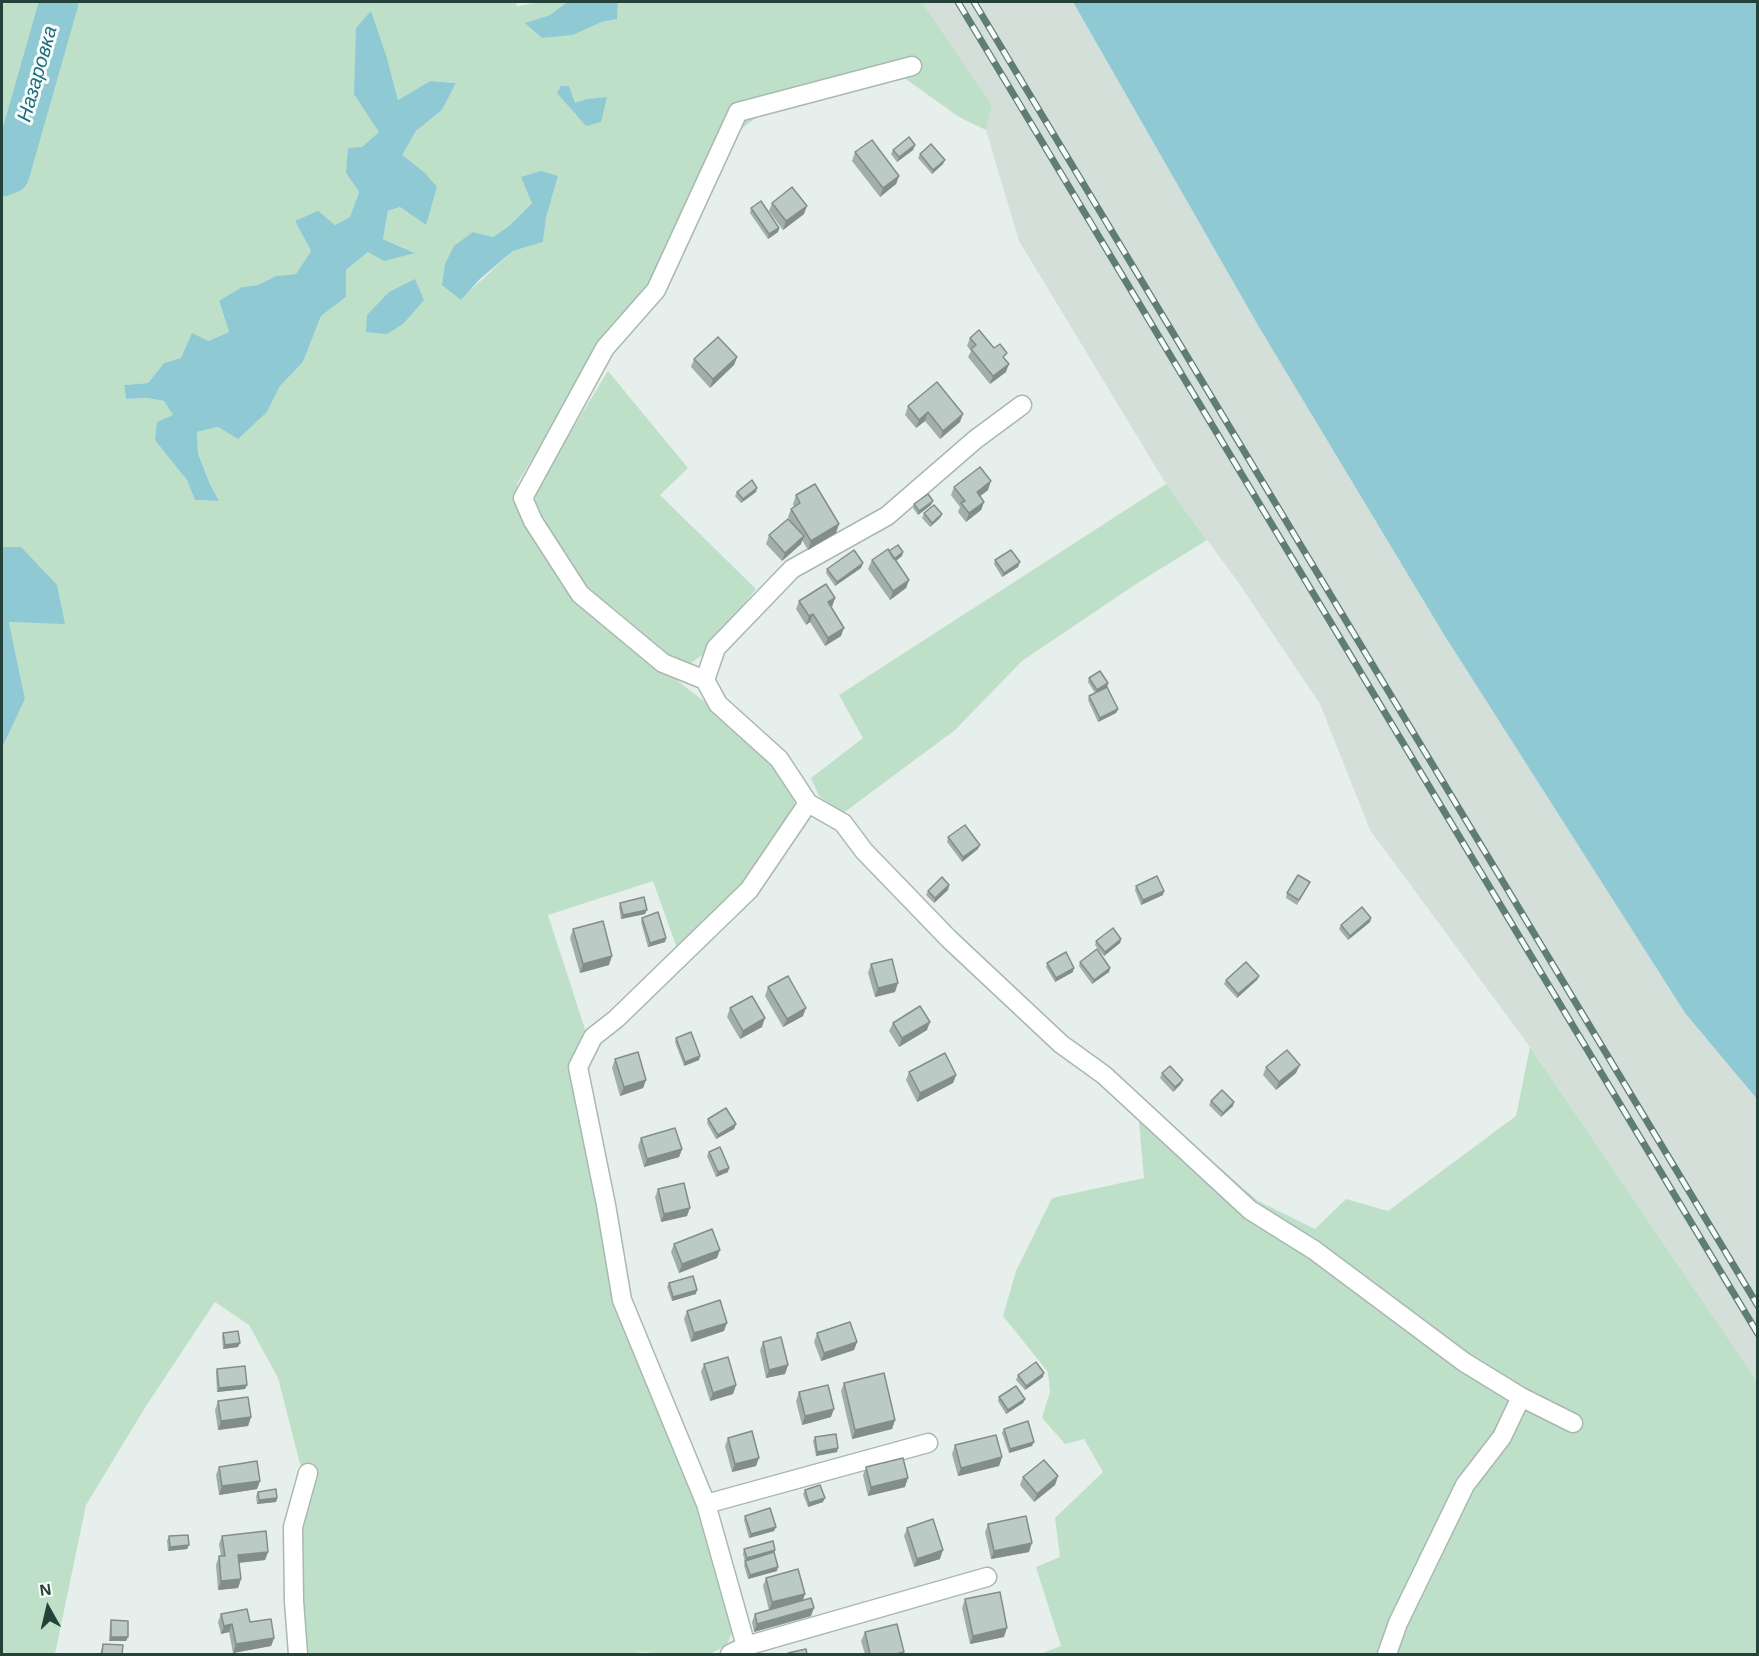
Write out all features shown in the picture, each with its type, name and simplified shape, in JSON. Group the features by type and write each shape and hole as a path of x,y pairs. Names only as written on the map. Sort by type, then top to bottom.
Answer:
{"street":[{"path":"912,66 738,112 656,290 606,348 523,498 533,521 580,594 663,663 705,680 718,704 779,759 808,803 843,823 864,851 949,939 1017,1004 1061,1044 1104,1075 1250,1210 1314,1250 1464,1362 1521,1397 1573,1423"},
{"path":"705,680 716,648 792,569 887,516 976,439 1022,405"},
{"path":"808,803 749,890 616,1019 593,1037 578,1067 606,1205 622,1300 706,1504 738,1650 987,1577"},
{"path":"1387,1654 1398,1623 1465,1485 1503,1437 1521,1397"},
{"path":"706,1504 928,1443"},
{"path":"298,1654 294,1601 293,1527 308,1473"}],"shaded area":[{"path":"922,2 1073,2 1259,327 1443,633 1685,1013 1757,1099 1757,1381 1530,1047 1370,830 1320,704 1238,582 1166,484 1019,241 986,130 992,105"}],"green space":[{"path":"2,2 516,2 517,6 540,2 567,2 550,15 526,23 542,38 573,35 602,22 617,19 618,2 922,2 992,105 986,130 959,117 900,75 757,117 740,130 721,126 651,288 602,343 517,484 526,519 577,597 662,669 713,708 772,763 789,783 794,801 794,815 750,875 678,951 653,881 548,915 585,1029 570,1063 597,1200 613,1304 621,1315 698,1505 726,1598 732,1632 727,1645 710,1654 642,1652 630,1654 304,1654 300,1527 315,1478 300,1464 278,1378 249,1325 215,1302 146,1406 86,1505 55,1654 2,1654 2,748 25,699 9,622 65,623 21,547 2,547","holes":["387,58 398,100 430,81 456,83 442,110 416,131 401,155 424,172 426,225 400,207 388,211 383,239 414,252 368,252 346,270 346,297 321,316 303,362 280,386 267,412 238,438 218,427 197,432 198,452 219,501 195,500 187,480 173,460 173,415 164,401 147,398 126,399 124,385 148,383 164,363 181,358 208,341 229,332 219,302 242,287 258,285 276,276 296,274 311,251 295,221 335,225 350,217 359,192 346,173 362,147 380,132","569,87 575,104 587,99 607,98 575,115","558,176 546,218 543,242 513,251 461,299 473,232 493,237 509,226"]},
{"path":"608,371 688,468 660,495 756,589 704,654 688,665 670,657 627,624 586,587 537,517 535,494 543,477"},
{"path":"1166,484 1207,540 1136,584 1022,661 955,730 842,814 819,796 811,778 863,738 839,695"},
{"path":"1530,1047 1757,1381 1757,1654 1040,1654 1061,1646 1036,1567 1060,1557 1055,1518 1103,1472 1084,1439 1065,1444 1042,1418 1050,1392 1048,1372 1003,1316 1016,1271 1052,1198 1144,1178 1139,1122 1155,1111 1258,1201 1315,1229 1346,1199 1388,1211 1516,1116"}],"water":[{"path":"567,2 618,2 617,19 602,22 573,35 542,38 525,23 550,15"},
{"path":"1073,2 1757,2 1757,1099 1685,1013 1443,633 1259,327"},
{"path":"371,11 398,100 430,81 456,83 442,110 416,131 402,155 424,172 437,187 426,225 400,207 388,211 383,239 415,253 384,261 368,252 346,270 346,297 321,316 303,362 280,386 267,412 238,439 218,427 197,432 198,453 219,501 195,500 187,480 155,440 157,422 173,415 164,401 147,398 126,399 124,385 148,383 164,363 181,358 192,333 208,341 229,332 219,301 242,287 258,285 276,276 296,274 311,251 295,221 318,211 335,225 350,217 359,192 346,173 348,148 362,147 379,132 354,94 356,28"},
{"path":"561,86 569,86 575,103 607,97 601,122 586,126 557,93"},
{"path":"541,171 558,176 546,218 543,242 513,251 480,279 461,300 442,285 445,264 454,246 473,232 493,237 509,226 532,203 521,177"},
{"path":"415,279 424,300 403,324 387,334 366,332 367,315 389,292"},
{"path":"2,547 21,547 57,585 65,624 9,622 25,699 2,748"}],"building":[{"path":"909,137 915,145 899,157 893,150"},
{"path":"872,140 899,176 883,188 855,152"},
{"path":"931,144 945,160 933,170 920,154"},
{"path":"792,187 807,206 786,221 772,203"},
{"path":"761,201 779,228 769,234 751,208"},
{"path":"979,330 994,348 1000,344 1007,353 1003,357 1009,364 993,376 971,349 976,345 970,338"},
{"path":"718,337 737,357 713,379 694,359"},
{"path":"937,382 963,414 943,431 928,412 919,420 908,406"},
{"path":"980,467 991,481 977,492 984,502 969,513 961,503 965,501 954,487"},
{"path":"752,480 757,488 743,499 737,492"},
{"path":"815,484 839,524 811,541 791,509 800,503 796,495"},
{"path":"928,494 933,501 919,511 914,504"},
{"path":"934,505 942,514 932,523 924,513"},
{"path":"788,519 804,536 785,553 769,535"},
{"path":"898,545 903,552 894,559 889,551"},
{"path":"888,549 909,580 893,591 872,560"},
{"path":"854,550 863,563 837,582 827,569"},
{"path":"1011,550 1020,562 1004,573 995,560"},
{"path":"826,584 835,598 828,602 844,628 828,638 813,614 809,616 799,601"},
{"path":"1100,671 1108,683 1097,690 1089,678"},
{"path":"1107,687 1118,709 1100,718 1089,696"},
{"path":"965,825 980,845 963,857 948,837"},
{"path":"1298,875 1310,882 1299,900 1287,893"},
{"path":"1157,876 1164,891 1143,900 1136,886"},
{"path":"942,877 949,885 935,898 928,891"},
{"path":"644,897 647,910 623,915 620,903"},
{"path":"1362,907 1371,918 1350,936 1341,925"},
{"path":"658,912 666,938 650,943 642,918"},
{"path":"603,921 612,956 583,964 573,929"},
{"path":"1113,928 1121,939 1105,952 1096,941"},
{"path":"1097,949 1110,968 1094,980 1080,962"},
{"path":"1066,952 1074,968 1056,978 1047,963"},
{"path":"892,959 898,983 878,988 871,964"},
{"path":"1246,962 1259,976 1238,994 1226,980"},
{"path":"788,976 806,1008 787,1019 768,987"},
{"path":"752,996 765,1018 743,1031 730,1008"},
{"path":"920,1006 930,1022 902,1038 893,1023"},
{"path":"691,1032 700,1056 685,1062 676,1038"},
{"path":"1287,1050 1300,1065 1279,1082 1266,1067"},
{"path":"638,1052 646,1080 624,1087 615,1059"},
{"path":"945,1053 956,1075 920,1093 909,1072"},
{"path":"1170,1066 1183,1080 1175,1087 1162,1073"},
{"path":"1222,1090 1234,1102 1223,1113 1211,1101"},
{"path":"726,1108 736,1124 718,1135 708,1119"},
{"path":"675,1128 682,1149 647,1159 641,1138"},
{"path":"720,1147 729,1168 718,1172 709,1152"},
{"path":"684,1183 690,1208 664,1214 658,1189"},
{"path":"712,1229 720,1250 682,1264 674,1244"},
{"path":"693,1276 697,1290 673,1297 669,1283"},
{"path":"720,1300 727,1323 694,1333 687,1311"},
{"path":"850,1322 857,1342 824,1353 817,1333"},
{"path":"238,1331 240,1343 225,1345 223,1333"},
{"path":"781,1337 788,1365 769,1370 763,1342"},
{"path":"728,1357 736,1385 713,1393 704,1364"},
{"path":"1036,1362 1044,1373 1026,1386 1018,1375"},
{"path":"245,1366 247,1385 219,1388 217,1369"},
{"path":"884,1373 895,1420 855,1430 844,1383"},
{"path":"828,1385 834,1409 805,1416 799,1392"},
{"path":"1016,1386 1025,1399 1008,1410 999,1397"},
{"path":"248,1397 251,1417 221,1421 218,1401"},
{"path":"1028,1421 1034,1442 1010,1449 1004,1429"},
{"path":"752,1431 759,1458 735,1464 728,1438"},
{"path":"836,1434 838,1448 817,1452 815,1437"},
{"path":"996,1435 1002,1457 961,1468 955,1445"},
{"path":"903,1458 908,1478 871,1487 866,1467"},
{"path":"1044,1460 1058,1476 1037,1494 1023,1477"},
{"path":"257,1461 260,1481 222,1486 219,1467"},
{"path":"820,1485 825,1498 809,1503 805,1490"},
{"path":"276,1489 277,1498 259,1500 258,1492"},
{"path":"770,1508 776,1527 751,1534 745,1516"},
{"path":"1026,1516 1032,1543 994,1551 988,1524"},
{"path":"933,1519 943,1550 917,1559 907,1528"},
{"path":"266,1531 268,1552 238,1555 241,1579 221,1581 219,1556 225,1556 222,1536"},
{"path":"188,1535 189,1545 170,1547 169,1536"},
{"path":"773,1541 775,1550 747,1558 744,1549"},
{"path":"774,1552 778,1567 750,1575 745,1561"},
{"path":"798,1569 805,1594 772,1602 766,1578"},
{"path":"1000,1592 1007,1628 973,1636 965,1599"},
{"path":"811,1598 814,1608 757,1624 755,1614"},
{"path":"247,1609 250,1622 271,1619 274,1638 236,1644 232,1624 224,1626 221,1614"},
{"path":"111,1620 128,1621 128,1637 111,1637"},
{"path":"897,1624 904,1652 870,1654 865,1632"},
{"path":"103,1644 123,1645 122,1654 102,1654"},
{"path":"806,1649 807,1654 788,1653"}],"waterway":[{"name":"Назаровка","path":"2,177 10,174 59,2"}],"railway":[{"path":"958,2 1758,1334"},
{"path":"974,2 1758,1306"}]}
